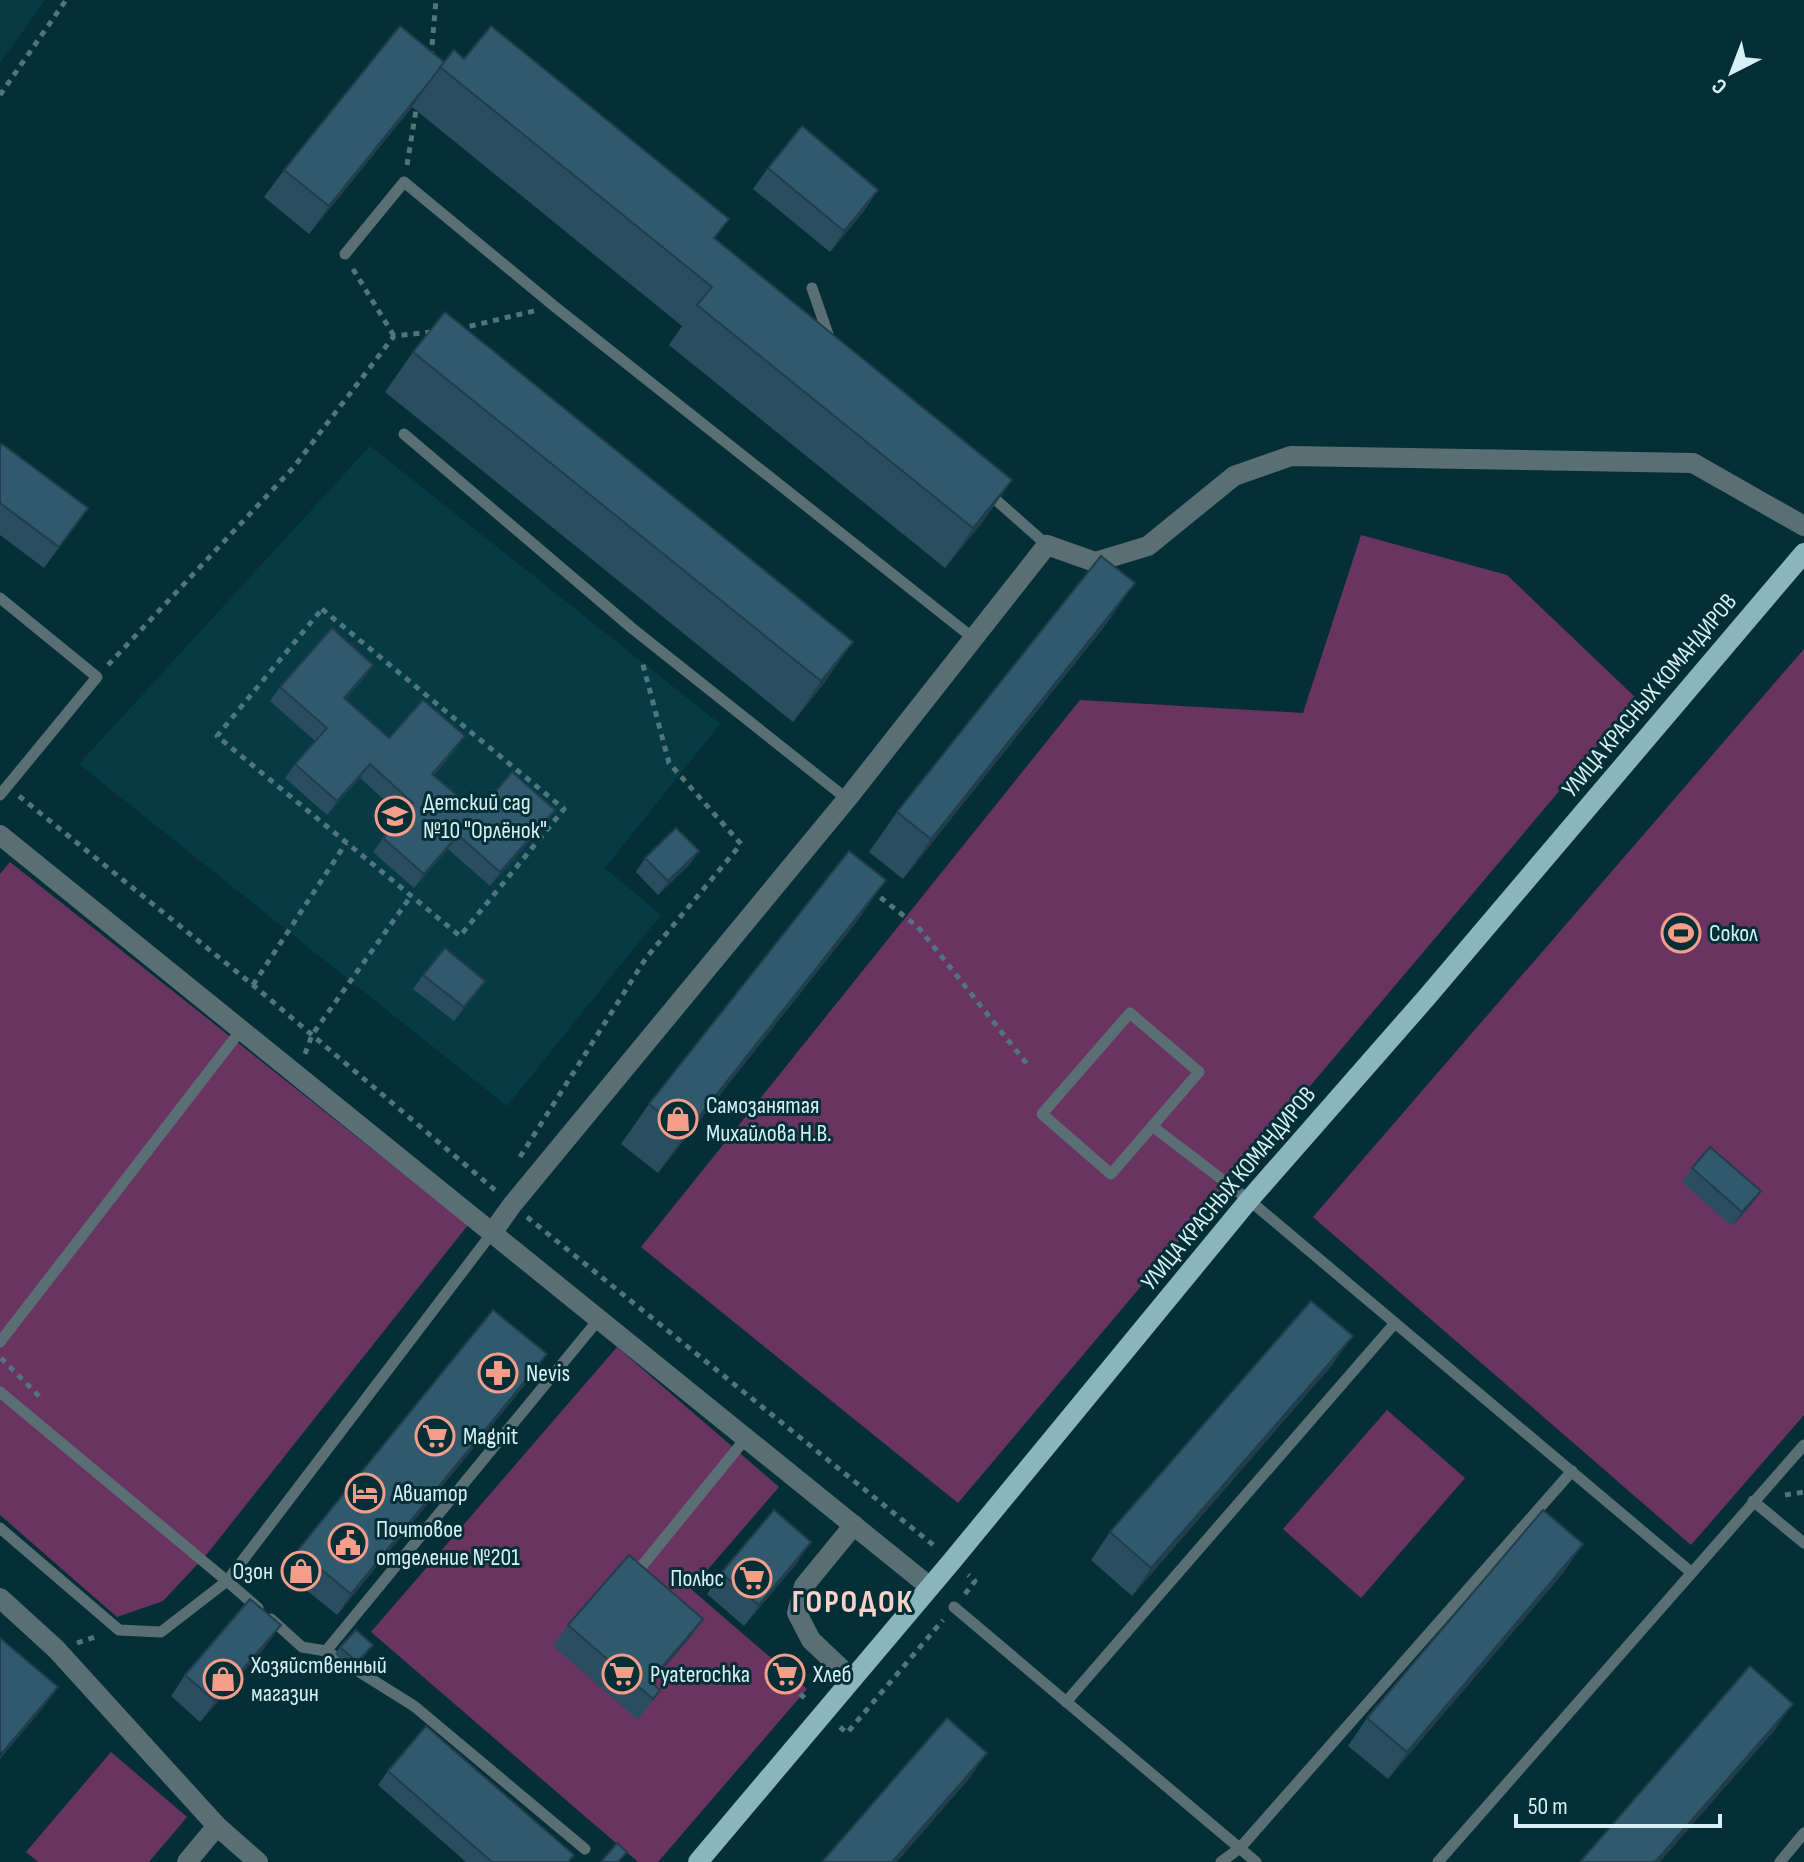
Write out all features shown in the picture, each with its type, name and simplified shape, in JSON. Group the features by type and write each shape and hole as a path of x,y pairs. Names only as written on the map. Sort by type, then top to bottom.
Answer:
{"main road":[{"name":"УЛИЦА КРАСНЫХ КОМАНДИРОВ","path":"698,1862 1249,1200 1437,986 1804,553"}],"street":[{"path":"492,1233 847,799 1047,545 1095,562 1148,546 1234,476 1291,456 1693,463 1804,526"},
{"path":"0,835 930,1587"},
{"path":"852,1679 811,1640 797,1613 804,1586 854,1525"},
{"path":"0,1598 56,1649 217,1826 258,1862"},
{"path":"187,1862 217,1826"}],"lane":[{"path":"345,254 404,182 554,306 973,638"},
{"path":"812,288 835,351"},
{"path":"404,434 633,629 847,799"},
{"path":"977,484 1047,545"},
{"path":"0,598 97,677 4,791"},
{"path":"1130,1013 1199,1072 1152,1126 1111,1174 1042,1114 1130,1013"},
{"path":"0,1342 241,1030"},
{"path":"1152,1126 1249,1200 1692,1573"},
{"path":"0,1528 119,1630 161,1632 227,1581 492,1233"},
{"path":"326,1651 599,1319"},
{"path":"1066,1702 1395,1323"},
{"path":"0,1392 302,1647 326,1651 414,1706 585,1849"},
{"path":"637,1572 746,1438"},
{"path":"1438,1862 1804,1445"},
{"path":"1221,1862 1240,1848 1572,1471"},
{"path":"1753,1501 1804,1543"},
{"path":"954,1607 1256,1862"},
{"path":"1780,1862 1804,1833"}],"path":[{"path":"0,95 66,0"},
{"path":"431,65 436,0"},
{"path":"404,182 416,110"},
{"path":"345,254 394,336"},
{"path":"452,330 554,306"},
{"path":"97,677 293,468 394,336 438,331"},
{"path":"322,609 564,809 460,936 411,896 217,736 322,609"},
{"path":"518,1165 520,1152 646,958 741,844 669,763 633,629"},
{"path":"4,791 253,985 512,1205 924,1537"},
{"path":"253,985 346,843"},
{"path":"871,890 918,927 1027,1064"},
{"path":"296,1075 312,1035 411,896"},
{"path":"847,1733 975,1581"},
{"path":"56,1649 119,1630"}],"shaded area":[{"path":"0,0 45,0 0,63"},
{"name":"Детский сад №10 \"Орлёнок\"","path":"370,446 720,724 605,868 661,915 507,1106 79,764"},
{"path":"1361,535 1507,575 1637,699 958,1503 641,1247 1080,700 1303,713"},
{"name":"Сокол","path":"1804,649 1804,1415 1691,1545 1313,1217"},
{"path":"10,862 468,1225 207,1554 163,1601 117,1617 0,1515 0,874"},
{"path":"617,1347 779,1487 691,1589 807,1689 658,1862 638,1862 371,1632"},
{"path":"1387,1410 1465,1478 1361,1598 1283,1529"},
{"path":"111,1752 187,1817 149,1862 38,1862 26,1852"}],"building":[{"path":"400,26 444,62 329,206 284,170"},
{"path":"491,26 729,219 714,238 1012,480 973,528 697,305 712,287 440,67 454,50 464,59"},
{"path":"802,126 878,190 844,231 768,168"},
{"path":"445,312 853,642 821,681 413,352"},
{"path":"2,444 88,508 59,547 0,503"},
{"path":"1101,556 1135,583 931,839 897,812"},
{"path":"332,628 373,665 344,698 389,738 423,700 465,736 432,774 477,813 512,772 555,810 500,872 458,835 424,874 383,838 413,803 370,764 337,801 295,764 327,728 280,687"},
{"path":"676,828 699,851 668,881 645,858"},
{"path":"849,851 886,880 686,1133 649,1104"},
{"path":"445,948 485,981 464,1007 423,975"},
{"path":"1710,1147 1761,1191 1742,1212 1692,1168"},
{"path":"1311,1301 1353,1336 1151,1568 1110,1532"},
{"path":"493,1310 547,1354 351,1594 298,1550"},
{"name":"Полюс","path":"774,1510 811,1542 759,1605 721,1573"},
{"path":"1543,1510 1583,1544 1407,1752 1367,1718"},
{"name":"Pyaterochka","path":"629,1555 703,1619 650,1681 660,1690 653,1699 568,1625"},
{"path":"250,1599 281,1625 215,1701 185,1675"},
{"path":"356,1630 373,1645 357,1662 340,1647"},
{"path":"0,1638 58,1687 2,1753 0,1751"},
{"path":"1750,1666 1793,1704 1655,1862 1580,1862"},
{"path":"947,1718 987,1753 892,1862 822,1862"},
{"path":"426,1726 574,1855 568,1862 492,1862 388,1771"},
{"path":"617,1843 627,1852 618,1862 601,1862"}],"place":[{"name":"Детский сад №10 \"Орлёнок\"","path":"395,816"},
{"name":"Сокол","path":"1681,933"},
{"name":"Самозанятая Михайлова Н.В.","path":"678,1119"},
{"name":"Nevis","path":"498,1373"},
{"name":"Magnit","path":"435,1436"},
{"name":"Авиатор","path":"365,1493"},
{"name":"Почтовое отделение №201","path":"348,1543"},
{"name":"Озон","path":"301,1571"},
{"name":"Полюс","path":"752,1578"},
{"name":"Pyaterochka","path":"622,1674"},
{"name":"Хлеб","path":"785,1674"},
{"name":"Хозяйственный магазин","path":"223,1679"}],"district":[{"name":"ГОРОДОК","path":"853,1601"}]}
